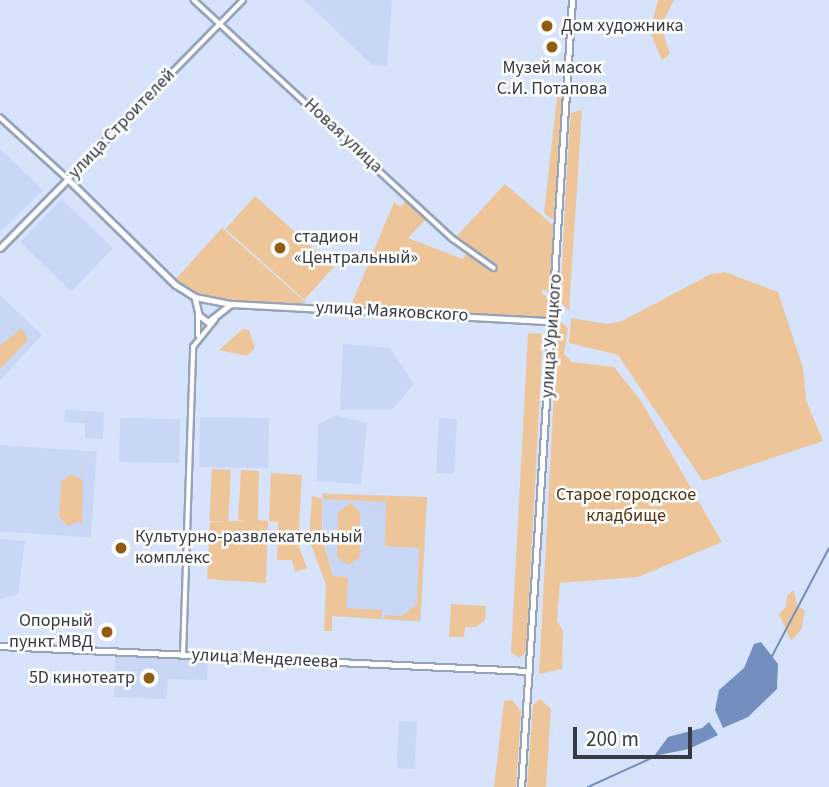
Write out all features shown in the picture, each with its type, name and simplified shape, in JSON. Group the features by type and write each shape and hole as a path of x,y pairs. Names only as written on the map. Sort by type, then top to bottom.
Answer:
{"main road":[{"name":"улица Урицкого","path":"521,787 572,0"},
{"name":"улица Строителей","path":"0,248 68,179"},
{"path":"68,179 176,285 195,297 204,321 215,320 232,304"},
{"name":"улица Маяковского","path":"195,297 232,304 552,321"},
{"path":"198,310 203,302 213,301 220,308 215,320"},
{"name":"улица Менделеева","path":"0,646 530,671"}],"street":[{"name":"Новая улица","path":"194,0 453,239 494,268"},
{"name":"улица Строителей","path":"68,179 243,0"},
{"path":"0,117 68,179"},
{"path":"198,310 198,336"},
{"path":"183,655 193,347 198,336 215,320"}],"shaded area":[{"path":"304,0 392,0 387,66 372,65"},
{"path":"0,149 43,190 0,232"},
{"path":"62,199 113,248 71,291 20,242"},
{"path":"0,295 42,335 0,380"},
{"path":"343,344 390,348 414,384 392,410 340,410"},
{"path":"65,410 104,412 103,439 85,438 85,423 64,422"},
{"path":"335,415 367,423 361,484 317,481 318,425"},
{"path":"200,417 269,418 268,468 199,467"},
{"path":"120,418 180,419 179,463 119,462"},
{"path":"439,418 457,419 454,474 436,473"},
{"path":"0,445 97,452 91,538 0,531"},
{"path":"322,493 427,497 421,622 332,616 333,575 323,537"},
{"path":"0,539 25,541 18,594 0,599"},
{"path":"115,654 208,660 207,680 168,679 166,699 114,697"},
{"path":"399,721 417,722 415,769 397,768"}],"green space":[{"path":"658,0 674,0 661,26 670,54 662,60 650,32"},
{"path":"557,97 562,98 555,221 544,213"},
{"path":"582,110 569,311 560,301 568,150 571,113"},
{"path":"505,184 554,226 550,293 543,289 541,293 549,298 549,317 350,308 394,202 400,207 409,197 429,216 408,238 463,259 467,252 454,239"},
{"name":"стадион «Центральный»","path":"255,196 334,267 304,300 226,229"},
{"path":"222,228 306,303 232,302 196,296 174,281"},
{"path":"725,272 778,292 803,368 806,400 823,441 703,481 618,355 569,343 571,318 607,324 622,321 711,274"},
{"name":"Старое городское кладбище","path":"558,319 568,328 564,354 572,362 614,367 641,401 722,542 638,577 560,583 557,621 563,631 562,669 539,674"},
{"path":"22,328 28,340 0,369 0,346"},
{"path":"243,329 249,330 255,348 247,356 219,350"},
{"path":"528,333 543,334 526,652 519,658 511,652"},
{"path":"83,458 82,526 79,521 68,526 59,517 61,482 71,474 82,480"},
{"path":"212,469 231,470 228,522 209,521"},
{"path":"241,470 259,471 258,520 268,521 266,583 207,579 210,522 244,521 238,520"},
{"path":"271,473 302,475 298,544 307,568 295,572 292,560 277,560 278,522 269,521"},
{"path":"323,494 427,497 420,621 384,619 385,615 402,616 417,604 419,548 385,546 386,502 323,499"},
{"path":"312,496 322,499 322,537 333,576 348,577 346,608 382,610 382,619 332,616 332,631 324,631 326,585 309,539"},
{"path":"351,503 360,512 360,557 348,565 337,557 338,512"},
{"path":"794,590 797,605 805,611 801,630 791,641 779,614 786,607 787,596"},
{"path":"451,604 486,606 485,620 476,627 465,627 464,637 449,637"},
{"path":"540,699 551,709 546,787 527,787 533,705"},
{"path":"512,700 521,711 516,787 494,787 504,701"}],"water":[{"path":"761,642 778,664 777,689 748,717 723,728 715,710 719,690 744,668 754,644"},
{"path":"709,722 718,735 689,749 654,756 668,737 702,728"}],"waterway":[{"path":"771,658 829,548"},
{"path":"588,787 656,756"}],"place":[{"name":"Дом художника","path":"547,26"},
{"name":"Музей масок С.И. Потапова","path":"552,47"},
{"name":"стадион «Центральный»","path":"280,248"},
{"name":"Культурно-развлекательный комплекс","path":"121,548"},
{"name":"Опорный пункт МВД","path":"107,632"},
{"name":"5D кинотеатр","path":"149,678"}]}
